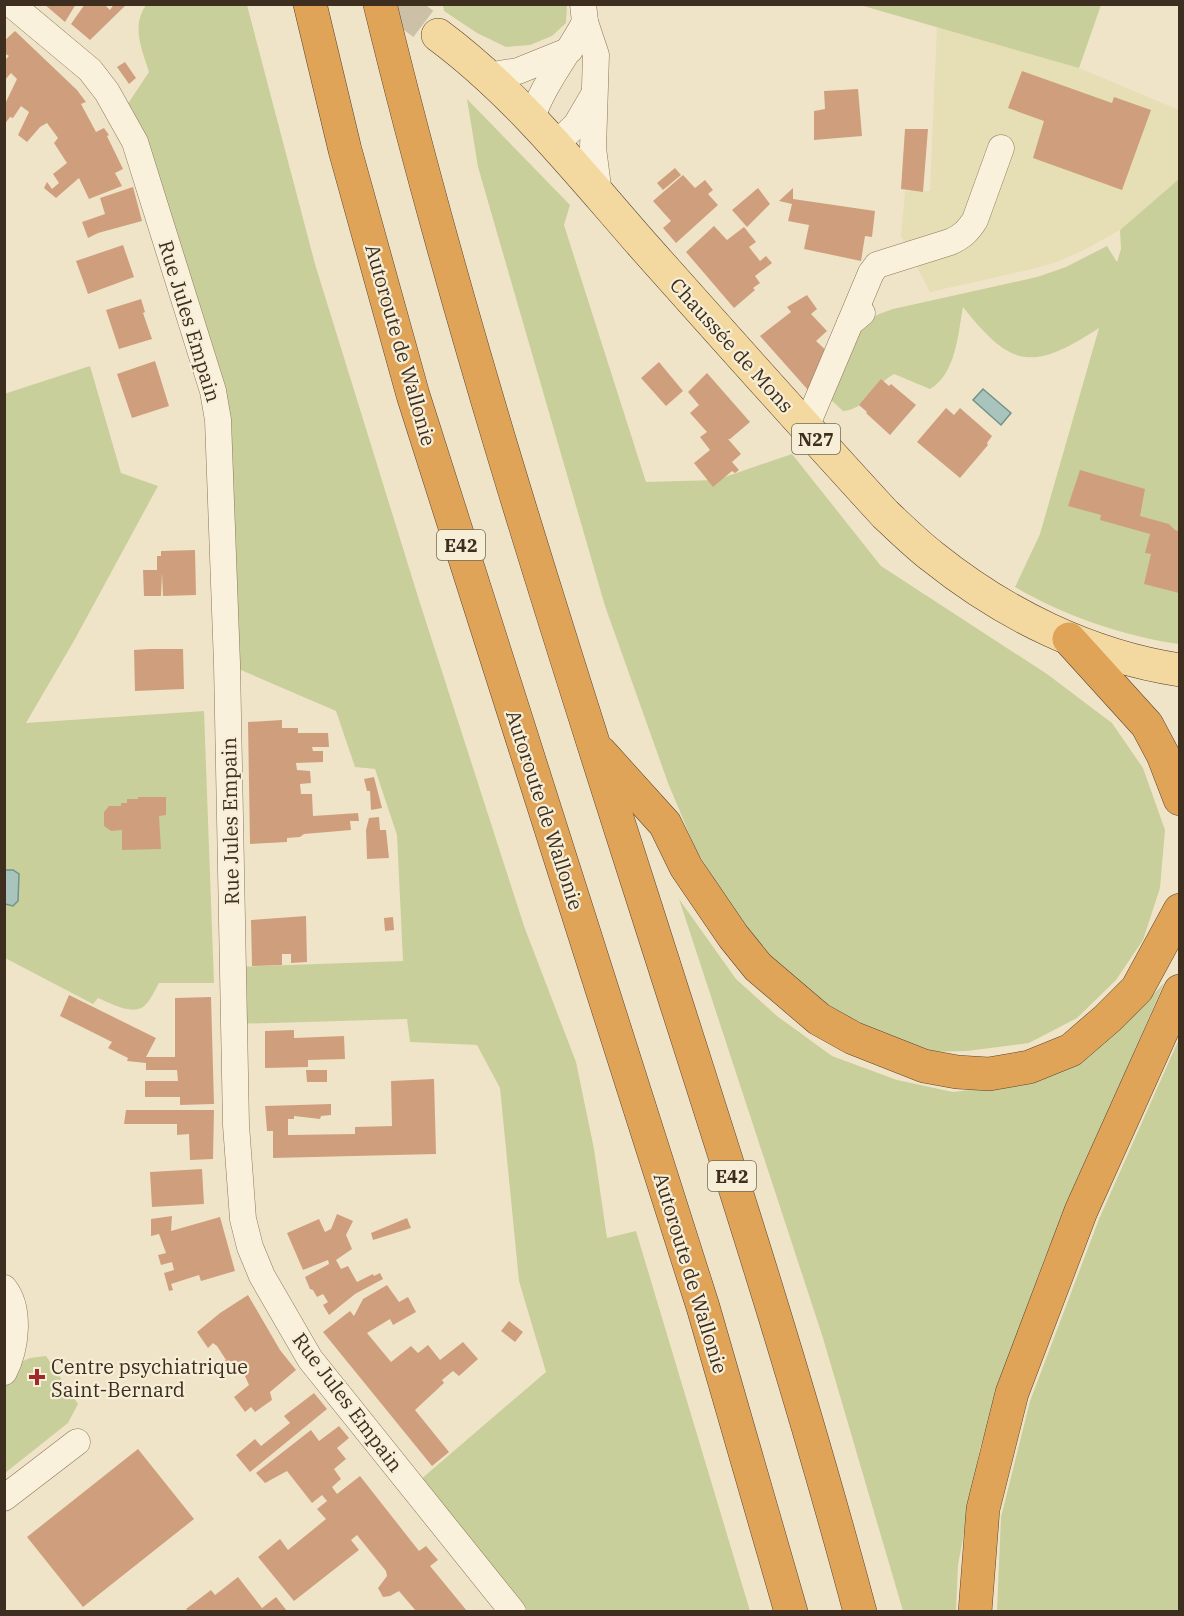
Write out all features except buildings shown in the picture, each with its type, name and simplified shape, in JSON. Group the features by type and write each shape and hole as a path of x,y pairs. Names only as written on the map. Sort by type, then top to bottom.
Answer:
{"highway":[{"name":"Autoroute de Wallonie","path":"310,4 345,150 413,395 704,1306 791,1611"},
{"name":"E42","path":"380,4 411,132 478,370 593,744 766,1285 860,1611"},
{"path":"1069,639 1148,725 1163,755 1179,799"},
{"path":"593,744 665,824 686,867 733,936 758,967 819,1019 853,1038 924,1066 957,1072 989,1074 1029,1067 1071,1050 1137,989 1179,910"},
{"path":"975,1611 983,1509 1012,1393 1082,1210 1179,991"}],"main road":[{"name":"N27","path":"438,35 487,76 599,195"},
{"name":"Chaussée de Mons","path":"599,195 885,514 931,556 982,593 1069,639"},
{"name":"N27","path":"1069,639 1119,655 1179,670"}],"street":[{"name":"Rue Jules Empain","path":"11,4 90,70 128,126 213,391 218,420 227,664 236,1125 243,1219 250,1247 262,1276 310,1359 513,1611"},
{"path":"531,122 545,89 570,50 584,13"},
{"path":"584,13 596,55 593,148 599,195"},
{"path":"487,76 518,71 570,50"},
{"path":"555,146 576,125 594,93"},
{"path":"806,427 858,316 871,273 877,265 950,242 969,230 975,220 1001,148"},
{"path":"4,1288 14,1311 15,1327 12,1351 4,1372"},
{"path":"4,1498 77,1442"}],"shaded area":[{"path":"937,26 1079,68 1179,110 1179,179 1120,230 1086,249 1033,269 930,292 901,236 905,191 930,191"}],"green space":[{"path":"146,5 247,5 315,264 419,600 524,926 576,1062 594,1149 607,1238 636,1231 750,1611 513,1611 413,1486 546,1372 519,1281 500,1088 477,1045 410,1042 407,1019 234,1024 233,967 403,961 397,835 375,769 355,767 336,711 227,664 218,420 121,114 149,72 139,38 139,22"},
{"path":"443,5 567,5 566,23 552,36 530,45 506,47 477,33 444,11"},
{"path":"860,5 1101,5 1079,68"},
{"path":"467,99 570,205 564,225 646,482 716,480 792,454 881,566 1047,674 1112,723 1143,768 1165,830 1160,888 1143,940 1116,980 1077,1018 1029,1043 967,1051 926,1052 843,1023 792,983 744,927 696,850 668,783 605,606 478,167"},
{"path":"1179,179 1179,644 1137,636 1094,623 1053,607 1015,587 1040,534 1099,328 1057,352 1040,357 1025,357 1010,352 996,342 963,307 951,364 939,382 930,389 894,374 851,410 843,411 831,400 863,323 893,309 1037,277 1066,267 1107,246 1117,262 1121,249 1120,230"},
{"path":"90,366 121,473 158,486 75,639 26,723 204,711 214,983 159,983 146,1005 133,1010 98,998 93,1004 5,958 4,394"},
{"path":"679,899 736,979 777,1016 832,1056 897,1080 953,1092 1020,1084 1083,1057 1124,1026 1164,983 1044,1260 980,1448 958,1565 956,1611 903,1611 823,1338"},
{"path":"1179,1039 1179,1611 997,1611 1001,1517 1030,1401 1099,1219"},
{"path":"46,1356 78,1404 68,1423 5,1473 5,1372 7,1368 30,1358"}],"water":[{"path":"983,389 1011,413 1001,425 973,400"},
{"path":"5,870 13,870 19,874 18,901 13,906 5,904"}],"tunnel":[{"path":"397,4 438,35"}],"place":[{"name":"Centre psychiatrique Saint-Bernard","path":"37,1377"}]}
